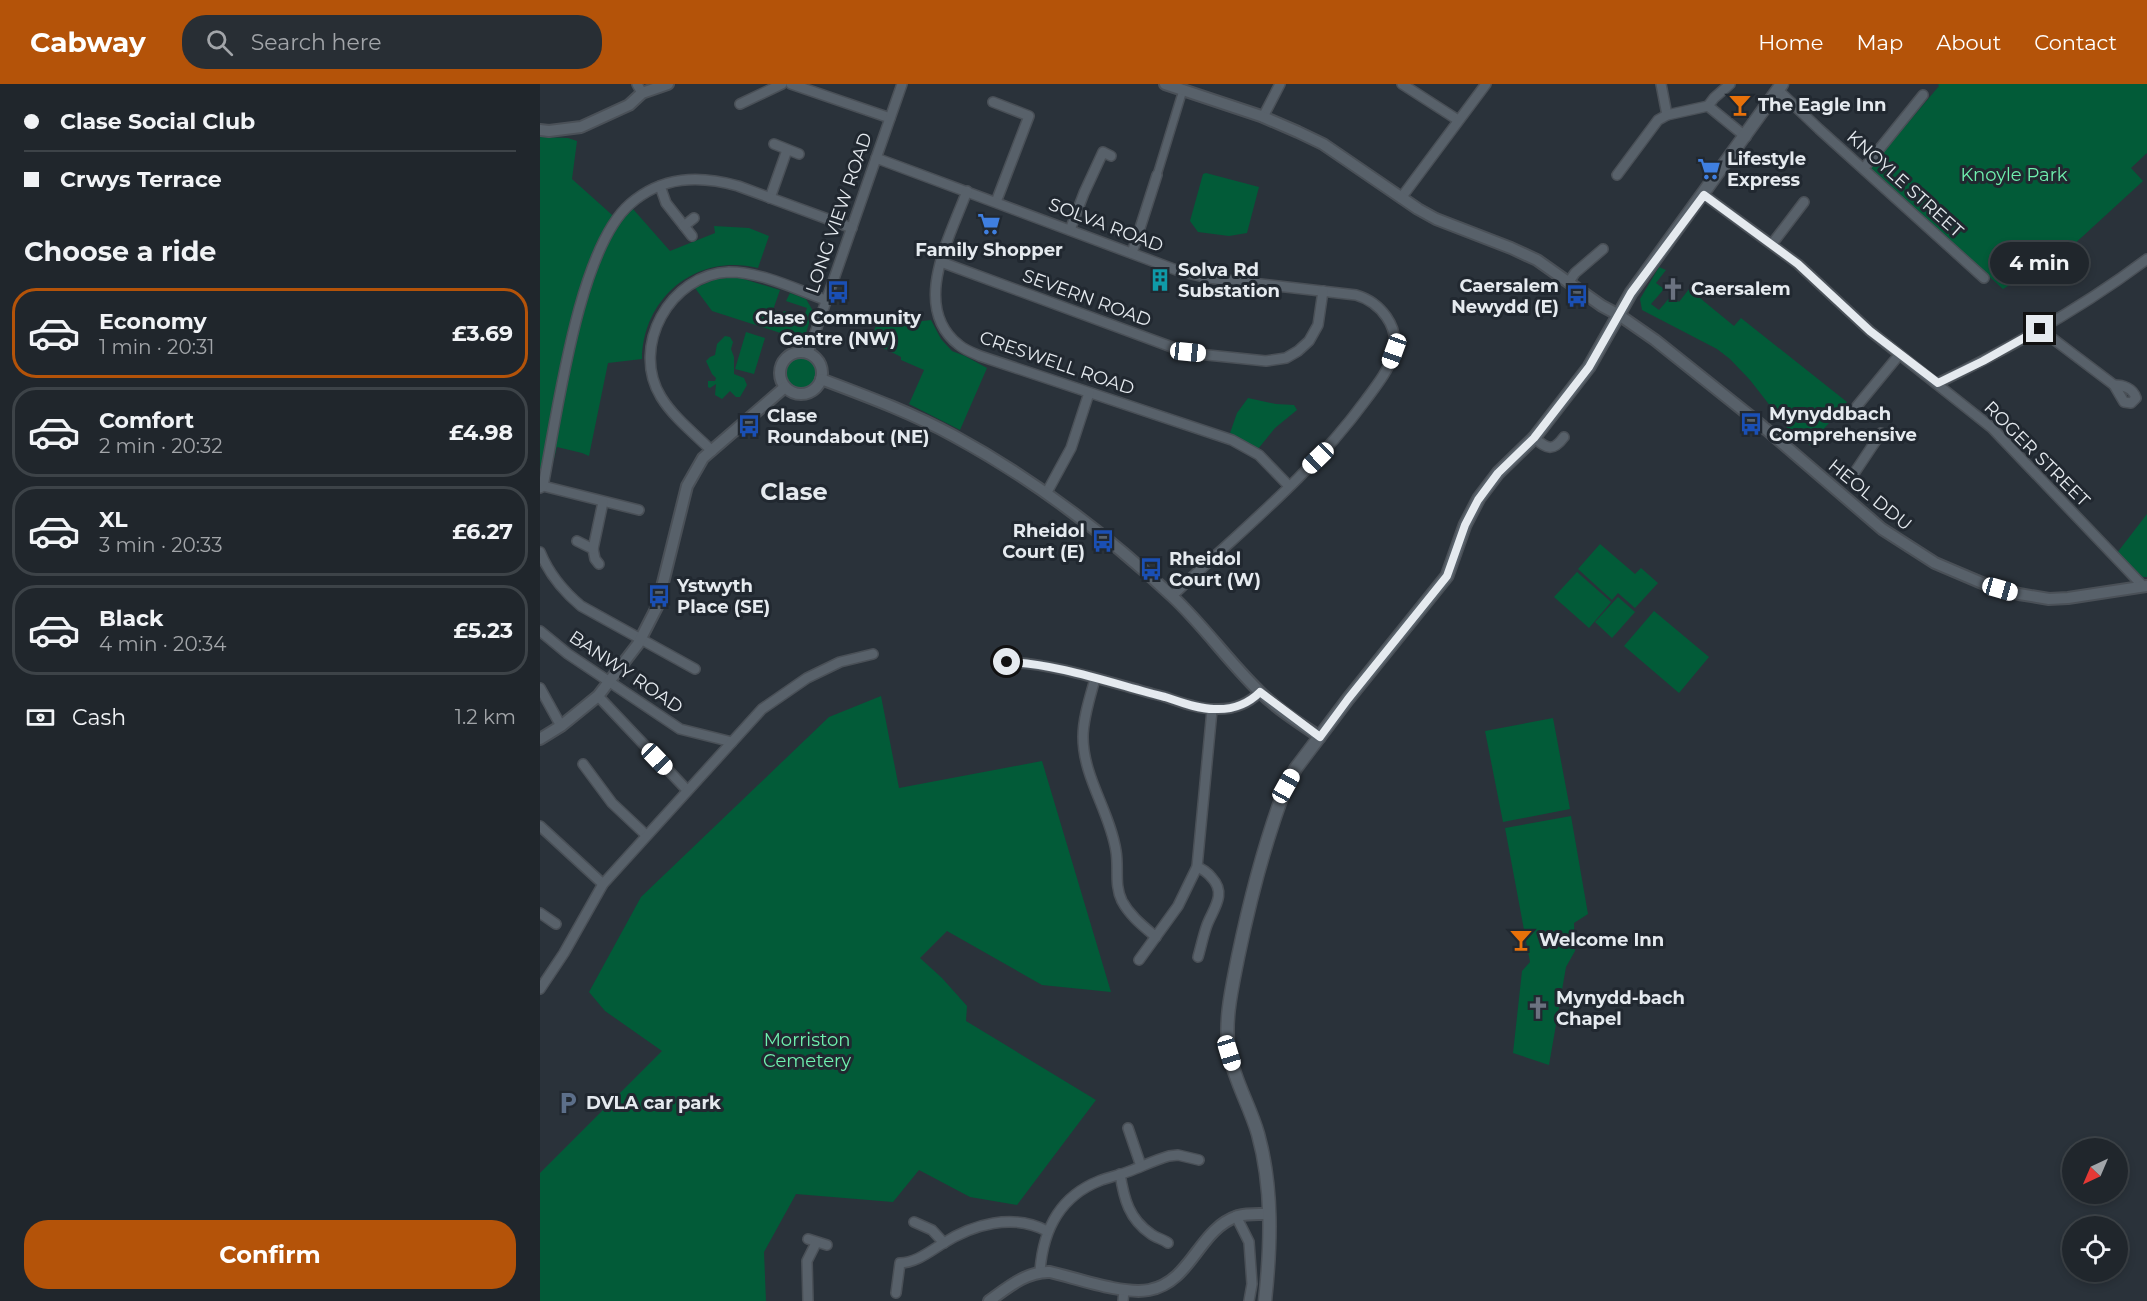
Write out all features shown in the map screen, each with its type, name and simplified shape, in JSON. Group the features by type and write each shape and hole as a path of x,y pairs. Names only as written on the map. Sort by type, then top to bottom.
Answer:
{"main road":[{"path":"1264,1301 1270,1252 1266,1168 1258,1133 1229,1053 1229,1003 1248,907 1279,803 1296,768 1447,576 1465,525 1487,485 1534,438 1589,367 1631,293 1780,87"}],"street":[{"path":"540,130 581,127 629,105 639,89 668,84"},
{"path":"740,104 782,84"},
{"path":"791,84 890,118"},
{"name":"LONG VIEW ROAD","path":"808,353 902,84"},
{"name":"HEOL DDU","path":"1165,84 1263,117 1323,144 1401,198 1436,219 1537,260 1654,340 1754,419 1882,530 1935,563 1982,583 2019,594 2049,599 2145,586"},
{"path":"1263,117 1280,84"},
{"path":"1402,84 1458,120"},
{"path":"1401,198 1485,84"},
{"path":"1661,84 1667,115"},
{"path":"1617,175 1658,120 1667,115 1708,106 1730,84"},
{"name":"KNOYLE STREET","path":"1780,87 1819,129 1984,278"},
{"path":"1132,253 1183,90"},
{"path":"1864,168 1923,95"},
{"path":"993,102 1029,116 996,202"},
{"path":"1708,106 1746,137"},
{"path":"774,144 799,154"},
{"path":"770,198 787,150"},
{"path":"1070,230 1102,152 1112,156"},
{"name":"SOLVA ROAD","path":"876,158 1179,271 1208,278 1356,294 1371,302 1385,314 1393,331 1394,351 1384,374 1350,422 1318,458 1172,596"},
{"path":"639,510 542,487 571,344 586,287 603,240 629,205 660,186 679,179 721,181 852,228"},
{"path":"660,186 666,202 692,236"},
{"name":"CRESWELL ROAD","path":"967,191 941,262 934,296 944,329 960,345 980,356 1232,440 1259,455 1289,486"},
{"name":"ROGER STREET","path":"1704,195 1798,264 1870,331 1992,428 2145,586"},
{"path":"1772,244 1804,202"},
{"path":"684,226 694,218"},
{"path":"1568,283 1575,273 1603,249"},
{"path":"1938,383 2040,329 2147,259"},
{"name":"SEVERN ROAD","path":"941,262 1188,352 1266,361 1286,358 1309,341 1318,325 1323,291"},
{"path":"712,451 667,404 654,381 650,348 654,330 666,308 681,293 700,280 726,272 759,276 826,300"},
{"path":"2040,329 2114,385"},
{"path":"794,353 808,353 819,361 822,370 821,379 813,390 804,394 795,393 786,387 781,378 782,364 794,353"},
{"path":"1857,406 1899,355"},
{"path":"821,379 893,407 954,436 1047,492 1115,544 1189,611 1260,692 1320,737"},
{"path":"1858,386 1868,393"},
{"path":"540,739 561,726 598,696 641,638 657,607 687,486 703,458 786,387"},
{"path":"1047,492 1071,448 1089,393"},
{"path":"1849,481 1881,433"},
{"path":"1534,438 1545,447 1550,448 1564,437"},
{"path":"599,564 595,559 593,549 603,502"},
{"path":"577,542 593,549"},
{"path":"540,552 565,593 581,606 695,669"},
{"name":"BANWY ROAD","path":"540,631 568,654 680,729 732,742"},
{"path":"540,988 564,953 603,884 762,709 807,678 840,662 873,654"},
{"path":"1007,662 1025,662 1212,710 1243,705 1260,692"},
{"path":"1095,679 1083,736 1087,766 1113,837 1117,886 1121,899 1137,921 1156,937"},
{"path":"540,688 561,726"},
{"path":"598,696 687,790"},
{"path":"1139,960 1178,906 1197,867 1212,710"},
{"path":"583,764 612,803 646,835"},
{"path":"540,826 603,884"},
{"path":"1197,867 1209,875 1219,890 1219,897 1206,928 1198,957"},
{"path":"540,913 556,924"},
{"path":"1128,1128 1141,1166"},
{"path":"1040,1271 1043,1243 1047,1231 1068,1200 1083,1188 1150,1162 1178,1155 1199,1160"},
{"path":"1120,1174 1126,1204 1132,1216 1152,1235 1168,1243"},
{"path":"989,1301 1013,1284 1040,1271 1050,1272 1123,1296 1165,1286 1182,1273 1214,1230 1236,1216 1269,1214"},
{"path":"1236,1216 1249,1242 1252,1284 1249,1301"},
{"path":"914,1222 932,1230 944,1243"},
{"path":"896,1293 900,1263 915,1260 960,1234 992,1223 1022,1222 1035,1224 1047,1231"},
{"path":"808,1301 807,1261 812,1241 826,1245"}],"green space":[{"name":"Knoyle Park","path":"1938,84 2147,84 2147,153 2131,168 2143,181 2070,248 2003,289 1870,168 1939,86"},
{"path":"540,137 568,138 577,141 572,179 620,222 633,209 670,251 715,233 714,226 749,228 769,236 758,268 736,265 714,267 695,274 663,299 652,317 645,337 642,359 608,363 589,456 557,447 548,481 540,488"},
{"path":"1203,174 1259,187 1247,233 1229,236 1198,232 1190,221"},
{"path":"1659,267 1666,270 1656,283 1664,289 1651,304 1659,310 1672,295 1679,302 1689,289 1734,326 1741,318 1847,402 1810,445 1789,430 1750,380 1730,359 1717,349 1642,310 1640,299"},
{"path":"737,277 780,290 773,310 782,314 784,311 804,317 807,308 786,301 790,293 806,299 813,311 805,336 799,339 712,311 695,288 716,279"},
{"path":"879,318 896,324 931,320 941,339 952,351 987,368 960,430 909,404 924,370 901,360 901,357 870,341"},
{"path":"746,332 765,338 754,374 735,369"},
{"path":"725,336 730,337 733,342 731,349 734,357 734,374 744,378 747,385 740,397 736,397 730,391 722,399 715,395 716,384 708,387 708,381 715,381 716,378 706,361 715,355 717,344"},
{"path":"801,356 813,361 818,373 813,385 801,390 789,385 784,373 789,361"},
{"path":"1248,398 1294,405 1297,410 1275,428 1258,449 1230,433 1237,413"},
{"path":"2147,514 2147,577 2143,577 2117,553"},
{"path":"1600,544 1635,574 1641,568 1658,583 1635,608 1618,593 1612,600 1578,569"},
{"path":"1577,572 1611,602 1589,628 1554,597"},
{"path":"1618,597 1635,612 1612,638 1595,622"},
{"path":"1654,611 1709,657 1679,693 1624,646"},
{"name":"Morriston Cemetery","path":"881,696 899,788 1042,761 1111,992 1042,985 947,931 920,958 967,1006 966,1021 1096,1100 1017,1205 970,1197 919,1170 893,1202 796,1194 764,1252 766,1301 540,1301 540,1173 662,1051 605,1011 589,992 641,897 829,717"},
{"path":"1553,718 1570,809 1503,822 1485,731"},
{"path":"1571,816 1588,914 1574,923 1575,951 1566,967 1549,1065 1513,1053 1522,971 1530,962 1505,828"}],"place":[{"name":"The Eagle Inn","path":"1740,105"},
{"name":"Lifestyle Express","path":"1709,169"},
{"name":"Family Shopper","path":"989,224"},
{"name":"Solva Rd Substation","path":"1160,280"},
{"name":"Caersalem","path":"1673,289"},
{"name":"Clase Community Centre (NW)","path":"838,292"},
{"name":"Caersalem Newydd (E)","path":"1577,296"},
{"name":"Mynyddbach Comprehensive","path":"1751,424"},
{"name":"Clase Roundabout (NE)","path":"749,426"},
{"name":"Rheidol Court (E)","path":"1103,541"},
{"name":"Rheidol Court (W)","path":"1151,569"},
{"name":"Ystwyth Place (SE)","path":"659,596"},
{"name":"Welcome Inn","path":"1521,940"},
{"name":"Mynydd-bach Chapel","path":"1538,1008"},
{"name":"DVLA car park","path":"568,1103"}],"district":[{"name":"Clase","path":"794,492"}],"route":[{"path":"1007,662 1025,662 1212,710 1243,705 1260,692 1320,737 1447,576 1465,525 1487,485 1534,438 1570,393 1589,367 1631,293 1704,195 1798,264 1870,331 1938,383 2040,329"}]}
